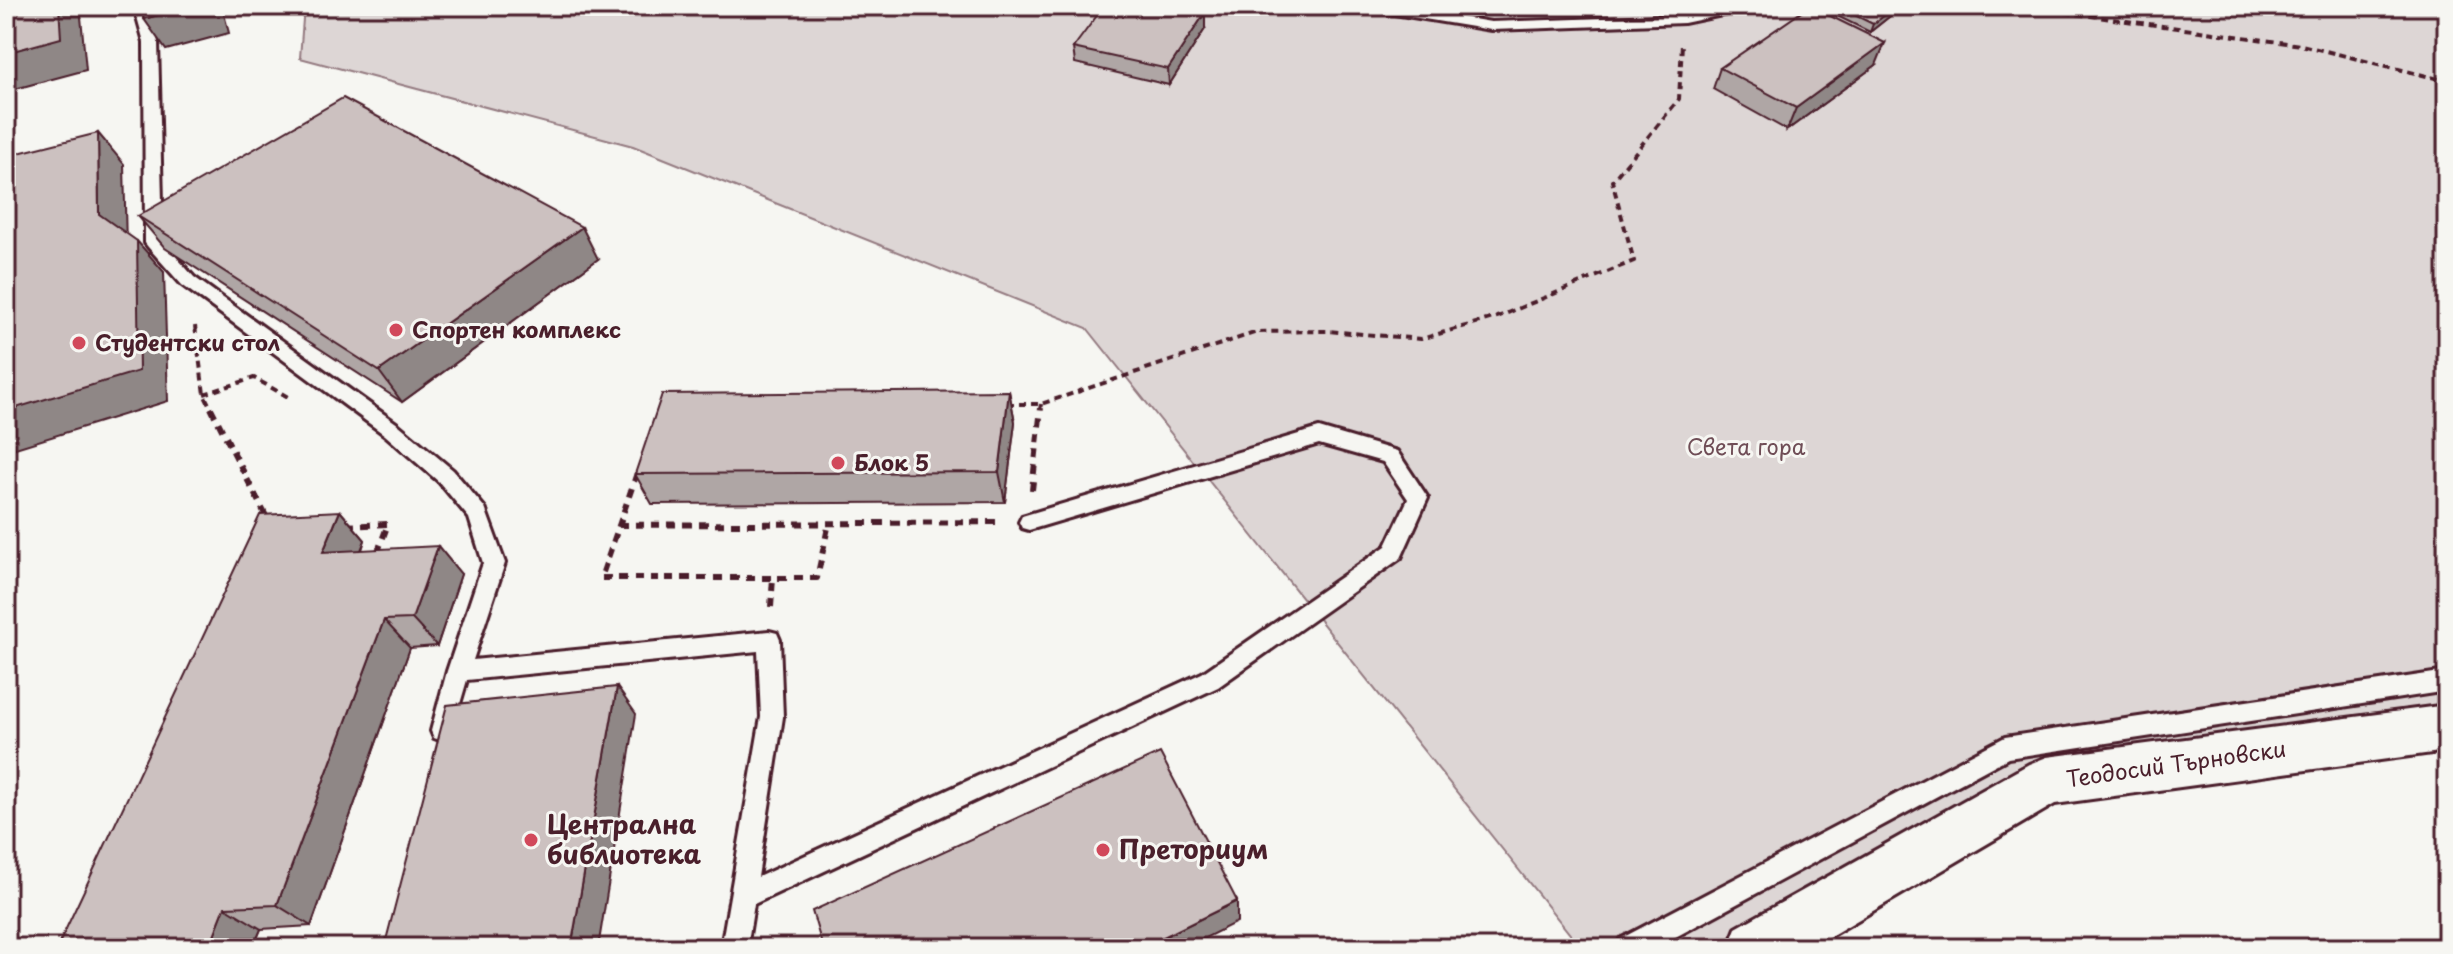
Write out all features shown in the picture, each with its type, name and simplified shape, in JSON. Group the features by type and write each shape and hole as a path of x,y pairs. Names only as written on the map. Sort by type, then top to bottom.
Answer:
{"street":[{"name":"Теодосий Търновски","path":"1756,948 2047,781 2447,728"}],"lane":[{"path":"141,6 151,42 154,243 188,281 392,430 446,476 478,514 494,563 458,671 438,748"},
{"path":"1370,6 1491,26 1684,19 1746,6"},
{"path":"740,898 1210,680 1394,552 1418,498 1390,456 1319,436 1029,522"},
{"path":"458,671 769,640 772,717 734,948"},
{"path":"1629,948 2005,748 2447,681"}],"path":[{"path":"2018,6 2301,45 2447,81"},
{"path":"993,404 1041,404 1257,332 1328,331 1421,339 1500,316 1634,261 1612,181 1679,99 1684,19"},
{"path":"194,315 204,394 273,530"},
{"path":"204,394 254,378 313,411 349,398"},
{"path":"619,525 1029,522 1041,404"},
{"path":"639,465 601,578 817,578 829,523"},
{"path":"331,527 388,524 373,564"}],"green space":[{"name":"Света гора","path":"304,6 2447,6 2447,728 2047,781 1756,948 1581,948 1087,328 633,146 300,58"}],"building":[{"path":"6,6 59,6 61,38 6,53"},
{"path":"141,6 190,6 144,19"},
{"path":"1104,6 1170,6 1205,13 1168,69 1073,48"},
{"path":"1810,6 1885,43 1796,108 1720,68"},
{"path":"1836,6 1889,6 1894,8 1873,24"},
{"name":"Спортен комплекс","path":"343,98 582,227 379,371 138,216"},
{"path":"98,133 99,214 137,241 139,371 6,411 6,156"},
{"path":"1009,391 999,472 635,474 662,394"},
{"path":"340,511 323,552 438,546 412,619 384,620 277,905 225,907 209,948 57,948 260,515"},
{"name":"Централна библиотека","path":"617,687 571,948 384,948 447,705"},
{"name":"Преториум","path":"1160,753 1237,901 1141,948 823,948 812,911"}],"place":[{"name":"Спортен комплекс","path":"396,330"},
{"name":"Студентски стол","path":"79,343"},
{"name":"Блок 5","path":"838,463"},
{"name":"Централна библиотека","path":"531,840"},
{"name":"Преториум","path":"1103,850"}]}
